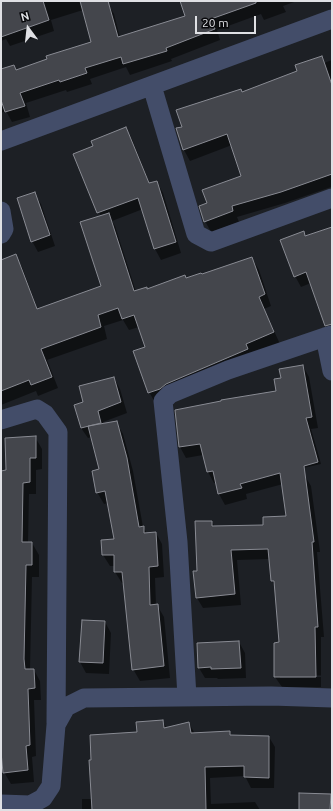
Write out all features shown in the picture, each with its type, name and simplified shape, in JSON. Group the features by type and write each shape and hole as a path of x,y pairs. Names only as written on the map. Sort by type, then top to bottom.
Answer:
{"street":[{"path":"1,141 332,19"},
{"path":"152,86 196,234 211,242 332,198"},
{"path":"1,211 4,229 1,234"},
{"path":"187,697 178,542 163,400 170,394 228,370 328,336 332,371"},
{"path":"1,420 37,409 46,414 58,432 56,725 51,786 43,798 30,805 1,804"},
{"path":"56,725 66,707 84,698 271,696 332,698"}],"building":[{"path":"1,1 43,1 49,20 1,37"},
{"path":"80,1 108,1 118,37 185,16 180,1 256,1 256,3 211,19 215,29 166,48 167,51 123,64 121,57 85,68 87,73 60,82 59,80 20,93 25,106 5,112 1,100 1,69 14,65 16,70 47,59 46,56 91,42"},
{"path":"322,56 332,85 332,174 281,192 232,206 233,211 204,222 199,206 207,203 202,190 241,176 227,134 183,150 176,128 182,127 176,110 241,89 242,92 297,71 295,65"},
{"path":"126,127 149,183 157,181 176,242 154,249 138,198 97,213 73,154 93,146 91,141"},
{"path":"35,192 50,235 31,242 17,198"},
{"path":"109,213 134,291 147,287 147,289 185,275 186,278 201,273 202,274 252,257 265,294 259,297 274,332 246,344 248,349 148,393 133,351 145,347 134,315 122,319 118,308 98,315 101,327 41,349 52,377 31,385 29,380 1,391 1,260 16,254 37,309 101,286 80,222"},
{"path":"332,227 332,324 325,326 306,272 294,277 280,240 304,231 305,236"},
{"path":"303,365 312,417 306,418 318,462 304,466 314,542 312,542 318,627 315,627 316,677 274,677 274,643 279,642 274,581 271,581 268,549 231,550 235,594 196,598 193,571 197,571 195,521 212,521 212,526 263,525 263,517 286,516 280,473 240,484 242,488 218,494 213,471 207,472 200,444 179,447 175,410 221,400 276,391 274,379 281,378 279,369"},
{"path":"114,377 121,402 98,411 101,423 81,428 74,405 83,402 79,386"},
{"path":"117,421 127,458 139,527 144,526 144,533 156,532 158,566 149,567 150,605 158,604 164,666 132,670 122,572 114,572 114,555 102,555 101,540 114,539 105,491 96,493 92,471 99,469 88,426"},
{"path":"36,436 36,458 30,458 30,482 23,483 22,542 32,542 32,565 26,565 24,659 25,669 34,669 35,688 28,689 30,745 26,746 28,770 3,773 1,752 1,471 6,470 5,438"},
{"path":"82,620 105,621 103,663 79,662"},
{"path":"239,641 241,668 198,668 197,643"},
{"path":"163,720 164,728 189,722 191,733 230,731 230,735 269,736 269,778 244,777 244,766 205,767 206,810 92,810 89,760 91,760 90,735 137,732 136,722"},
{"path":"299,793 331,794 330,810 299,810"}]}
